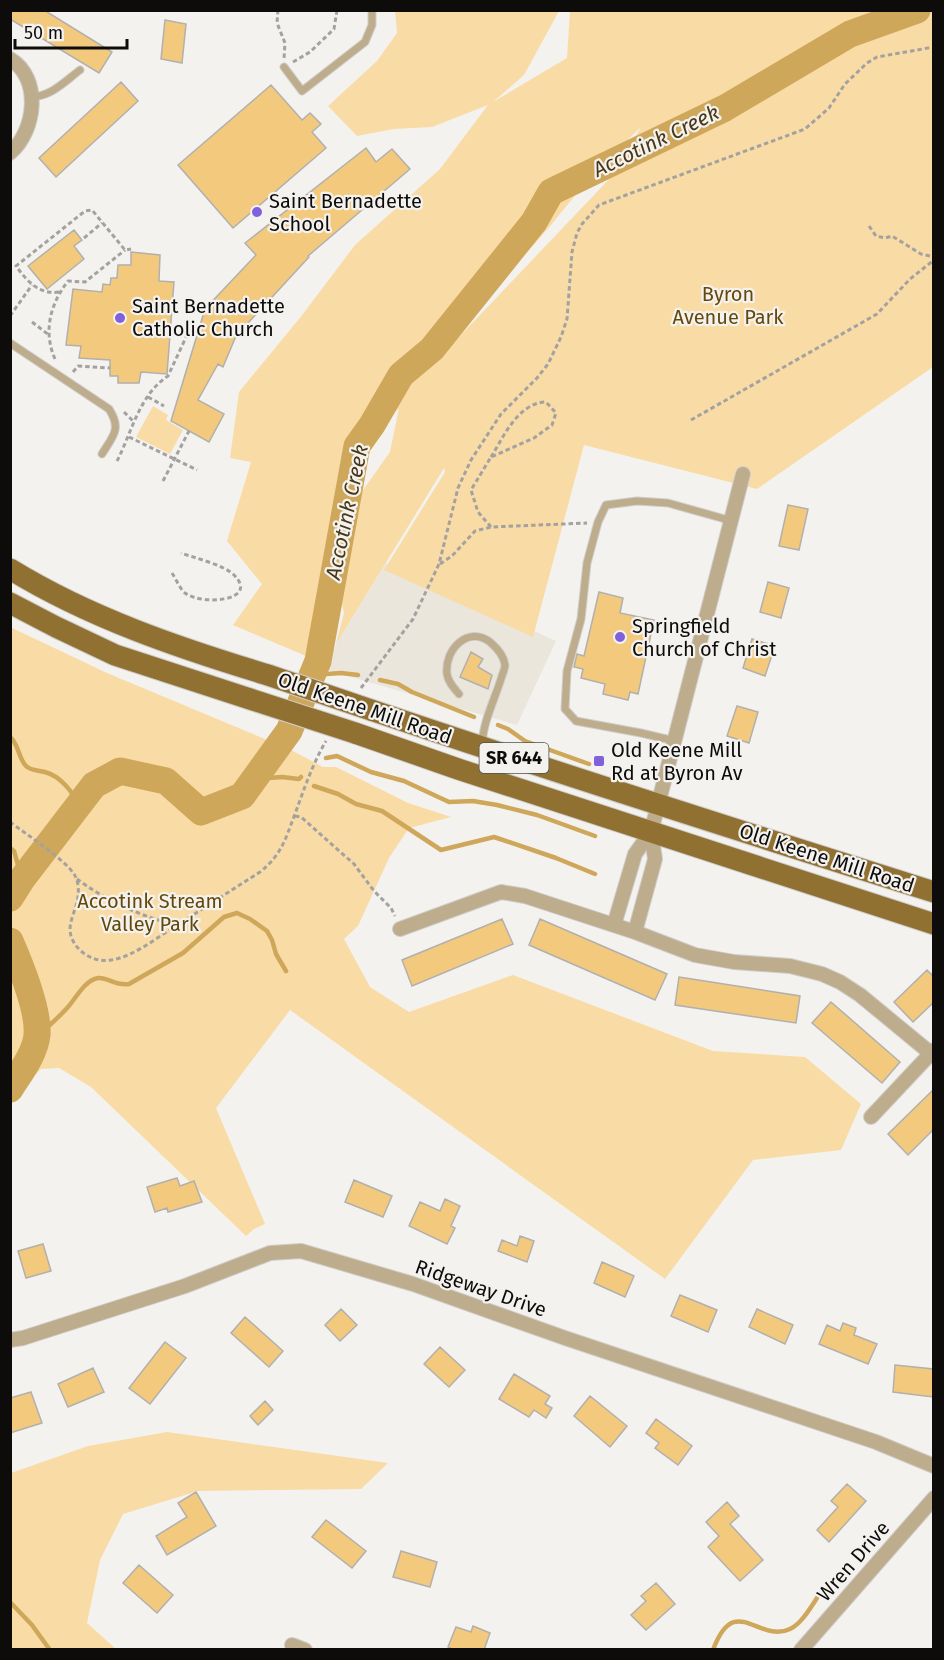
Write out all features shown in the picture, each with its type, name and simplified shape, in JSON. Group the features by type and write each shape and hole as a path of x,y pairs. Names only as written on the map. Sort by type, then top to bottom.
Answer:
{"main road":[{"name":"Old Keene Mill Road","path":"10,569 142,634 581,781 658,803 933,892"},
{"name":"Old Keene Mill Road","path":"10,603 115,655 933,924"}],"street":[{"path":"10,59 20,65 28,78 32,97 30,119 24,135 10,153"},
{"path":"635,932 655,859 651,832 743,474"},
{"path":"614,925 635,854 651,832"},
{"path":"400,929 501,892 525,896 635,932 695,955 734,962 790,966 822,974 860,995 932,1053 871,1117"},
{"name":"Ridgeway Drive","path":"10,1340 23,1338 140,1301 270,1253 301,1251 413,1284 565,1338 876,1442 933,1466"},
{"name":"Wren Drive","path":"801,1650 933,1498"},
{"path":"292,1644 305,1650"}],"lane":[{"path":"284,67 303,91 365,42 372,25 372,10"},
{"path":"32,97 51,92 80,70"},
{"path":"10,343 109,409 116,421 116,431 102,454"},
{"path":"675,741 576,721 565,709 567,671 581,619 587,563 598,522 606,505 637,501 668,503 732,521"},
{"path":"459,694 447,675 448,661 453,648 463,639 474,636 487,640 499,649 505,666 483,731 482,748"}],"path":[{"path":"278,10 277,23 285,43 284,67"},
{"path":"284,67 310,52 334,29 337,10"},
{"path":"356,695 413,619 439,564 458,488 471,460 501,414 548,364 567,319 572,252 577,233 589,214 599,205 805,129 829,108 845,84 867,63 878,57 933,47"},
{"path":"59,292 43,292 32,285 16,266 85,211 92,210 125,250"},
{"path":"84,238 102,223"},
{"path":"691,420 877,314 933,258 921,254 892,236 885,238 876,236 869,226"},
{"path":"57,363 50,348 48,322 59,292 68,281 85,282 125,250 131,249"},
{"path":"10,316 32,285"},
{"path":"117,460 129,437 133,421 148,397 168,376 194,320"},
{"path":"32,322 49,335"},
{"path":"64,368 72,374 81,359"},
{"path":"78,366 110,368"},
{"path":"148,397 164,406"},
{"path":"491,458 543,432 552,425 556,413 546,402 534,402 520,414 510,427 471,490 478,512 491,527"},
{"path":"163,481 189,431"},
{"path":"129,437 197,470"},
{"path":"439,564 452,556 475,531 491,527 598,522"},
{"path":"172,573 184,593 204,600 229,598 236,595 239,590 239,583 234,575 181,553"},
{"path":"75,878 78,900 70,932 76,946 91,957 103,961 120,958 178,924 271,863 284,844 320,751 331,732"},
{"path":"294,816 301,817 354,864 374,891 391,908 400,929"},
{"path":"10,822 65,865 75,878 99,896 162,922 178,924"}],"shaded area":[{"path":"386,563 556,641 517,725 327,670 336,644"}],"green space":[{"name":"Byron Avenue Park","path":"395,11 559,11 524,75 493,102 567,58 570,11 933,11 933,367 757,489 584,445 533,637 384,570 445,472 444,468 336,644 344,613 337,578 318,661 233,625 262,584 227,541 251,462 230,458 239,392 303,314 355,245 440,169 488,105 432,127 394,129 357,136 328,106 377,61 397,33","holes":["641,127 614,174 440,357 454,335 551,225 595,171","399,408 390,452 337,527 357,446"]},
{"path":"153,406 168,415 166,420 183,430 170,454 136,437"},
{"name":"Accotink Stream Valley Park","path":"10,627 107,673 289,749 323,767 336,767 408,803 451,817 409,828 389,858 358,926 344,939 370,987 409,1012 513,975 713,1051 805,1057 861,1104 841,1150 753,1160 665,1279 290,1010 216,1108 265,1224 246,1236 91,1087 59,1068 41,1069 11,1100"},
{"path":"167,1432 388,1463 361,1489 198,1491 123,1514 100,1560 87,1623 116,1649 11,1649 11,1473 88,1446"}],"building":[{"path":"10,10 44,10 112,52 99,73 10,19"},
{"path":"165,20 186,24 182,63 161,59"},
{"path":"121,82 138,101 56,177 39,158"},
{"name":"Saint Bernadette School","path":"271,85 302,120 310,113 321,124 312,132 326,148 233,228 178,165"},
{"path":"366,148 376,162 392,149 410,169 308,256 236,336 223,367 218,364 198,400 224,414 209,442 171,421 205,309 256,255 245,243"},
{"path":"74,230 82,240 74,246 84,259 47,289 28,266"},
{"name":"Saint Bernadette Catholic Church","path":"131,252 160,255 159,281 174,282 167,374 141,372 139,383 118,383 118,376 110,376 110,360 79,358 81,346 66,345 73,289 102,292 103,284 110,285 111,278 117,278 118,265 131,265"},
{"path":"788,505 808,509 799,550 779,546"},
{"path":"768,582 789,588 781,618 760,612"},
{"name":"Springfield Church of Christ","path":"599,592 623,598 620,613 654,620 638,694 630,692 628,700 603,694 605,684 581,678 583,669 574,667 577,654 584,656"},
{"path":"752,639 775,646 765,676 743,668"},
{"path":"471,652 483,659 478,667 492,675 488,689 460,677"},
{"path":"737,706 758,712 749,743 727,736"},
{"path":"502,919 513,944 412,986 402,960"},
{"path":"540,919 667,974 655,1000 529,945"},
{"path":"927,970 933,976 933,1003 913,1022 894,1002"},
{"path":"679,977 800,996 796,1023 675,1005"},
{"path":"831,1002 900,1062 882,1083 812,1023"},
{"path":"933,1090 933,1130 908,1155 888,1134"},
{"path":"177,1178 180,1186 194,1181 202,1202 168,1212 167,1208 155,1212 147,1187"},
{"path":"354,1180 392,1196 383,1217 345,1202"},
{"path":"445,1199 460,1206 451,1226 455,1228 447,1244 409,1226 420,1202 440,1211"},
{"path":"520,1236 534,1241 527,1262 498,1251 502,1240 517,1246"},
{"path":"43,1244 51,1271 26,1278 18,1251"},
{"path":"602,1262 634,1276 625,1297 594,1283"},
{"path":"680,1295 717,1310 708,1332 671,1316"},
{"path":"341,1309 357,1325 340,1341 325,1325"},
{"path":"757,1309 793,1325 785,1344 749,1327"},
{"path":"245,1317 283,1351 269,1367 231,1333"},
{"path":"843,1323 856,1328 854,1335 877,1344 868,1364 819,1344 827,1325 840,1331"},
{"path":"165,1342 186,1358 150,1404 129,1388"},
{"path":"440,1347 465,1370 449,1387 424,1364"},
{"path":"895,1365 933,1369 933,1397 893,1392"},
{"path":"93,1368 104,1392 68,1407 58,1384"},
{"path":"514,1374 550,1396 545,1404 552,1408 546,1418 534,1410 529,1417 499,1399"},
{"path":"31,1392 42,1423 10,1433 10,1398"},
{"path":"590,1396 627,1426 610,1447 574,1416"},
{"path":"265,1401 273,1410 258,1425 250,1416"},
{"path":"656,1419 692,1446 678,1465 655,1448 659,1443 646,1433"},
{"path":"847,1484 866,1501 829,1542 817,1530 838,1507 831,1501"},
{"path":"196,1492 216,1526 167,1555 156,1536 187,1517 178,1503"},
{"path":"727,1502 739,1516 730,1524 763,1560 740,1581 708,1547 719,1536 706,1522"},
{"path":"326,1520 366,1551 352,1568 312,1537"},
{"path":"401,1551 437,1562 430,1587 393,1577"},
{"path":"139,1565 173,1595 157,1613 123,1583"},
{"path":"656,1583 675,1604 646,1630 631,1615 646,1601 641,1596"},
{"path":"473,1626 490,1633 484,1650 454,1650 448,1647 456,1627 471,1632"}],"waterway":[{"name":"Accotink Creek","path":"10,898 94,785 120,771 166,781 201,812 242,796 289,731 318,661 357,446 401,375 432,349 534,222 551,192 725,108 850,34 917,10"},
{"path":"312,675 341,673 358,675"},
{"path":"380,680 398,684 474,717"},
{"path":"498,725 525,741 589,764"},
{"path":"10,737 26,766 56,777 69,789 79,805"},
{"path":"326,758 337,756 371,772 404,781 449,802 473,801 497,805 537,815 595,836"},
{"path":"254,779 282,777 299,779 301,777"},
{"path":"314,786 338,794 356,804 382,811 441,850 494,837 595,874"},
{"path":"10,848 14,851 22,879"},
{"path":"37,1036 65,1011 93,979 102,978 120,984 129,984 183,953 224,917 237,913 267,931 286,971"},
{"name":"Accotink Creek","path":"10,941 32,1001 37,1025 36,1042 10,1089"},
{"path":"713,1650 721,1633 730,1624 739,1621 778,1632 790,1629 803,1618 821,1592"},
{"path":"10,1602 32,1625 50,1650"}],"place":[{"name":"Saint Bernadette School","path":"257,212"},
{"name":"Saint Bernadette Catholic Church","path":"120,318"},
{"name":"Springfield Church of Christ","path":"620,637"},
{"name":"Old Keene Mill Rd at Byron Av","path":"599,761"}]}
